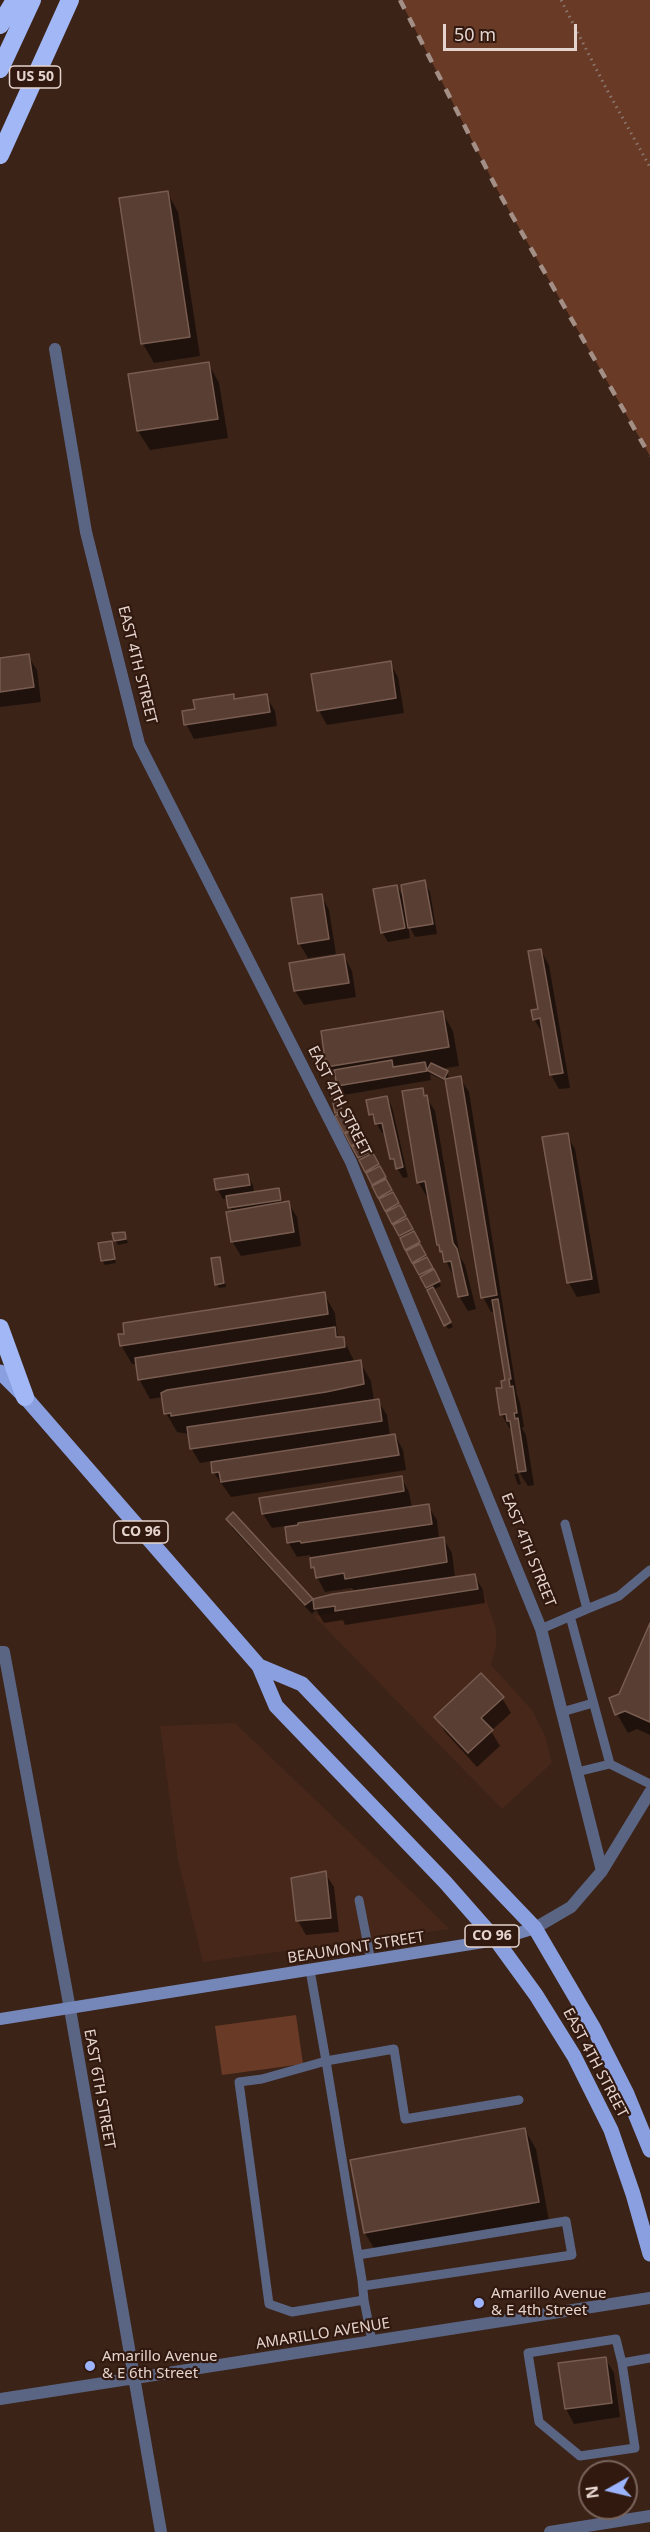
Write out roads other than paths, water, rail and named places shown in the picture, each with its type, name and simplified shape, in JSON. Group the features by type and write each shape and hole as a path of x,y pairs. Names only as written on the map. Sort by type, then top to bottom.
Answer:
{"highway":[{"path":"0,25 15,0"},
{"name":"US 50","path":"0,69 32,0"},
{"name":"US 50","path":"0,155 70,0"},
{"name":"CO 96","path":"0,1328 25,1397"}],"main road":[{"name":"EAST 4TH STREET","path":"0,1372 25,1397 259,1666 276,1706 446,1882 496,1940 536,1995 574,2056 611,2130 650,2254"},
{"name":"EAST 4TH STREET","path":"259,1666 302,1684 535,1928 593,2027 627,2094 650,2150"}],"street":[{"name":"EAST 4TH STREET","path":"55,349 86,532 138,744 351,1162 541,1629 602,1871"},
{"name":"EAST 6TH STREET","path":"2,1652 70,2009 161,2532"},
{"name":"BEAUMONT STREET","path":"0,2019 496,1940 535,1928 571,1907 602,1871 650,1792"},
{"name":"AMARILLO AVENUE","path":"0,2399 650,2298"},
{"path":"550,2532 650,2516"}],"lane":[{"path":"565,1524 587,1609"},
{"path":"541,1629 619,1596 650,1570"},
{"path":"570,1616 610,1764"},
{"path":"562,1712 593,1703"},
{"path":"577,1772 610,1764 650,1784"},
{"path":"359,1900 371,1960"},
{"path":"310,1971 372,2341"},
{"path":"364,2300 292,2312 269,2304 239,2082 262,2079 326,2061 394,2049 405,2119 519,2100"},
{"path":"358,2254 566,2221 572,2255 363,2286"},
{"path":"616,2339 622,2363 635,2448 580,2456 539,2422 528,2352 616,2339"},
{"path":"622,2363 650,2358"}],"railway":[{"path":"400,0 498,191 650,456"}],"place":[{"name":"Amarillo Avenue & E 4th Street","path":"479,2303"},
{"name":"Amarillo Avenue & E 6th Street","path":"90,2366"}]}
